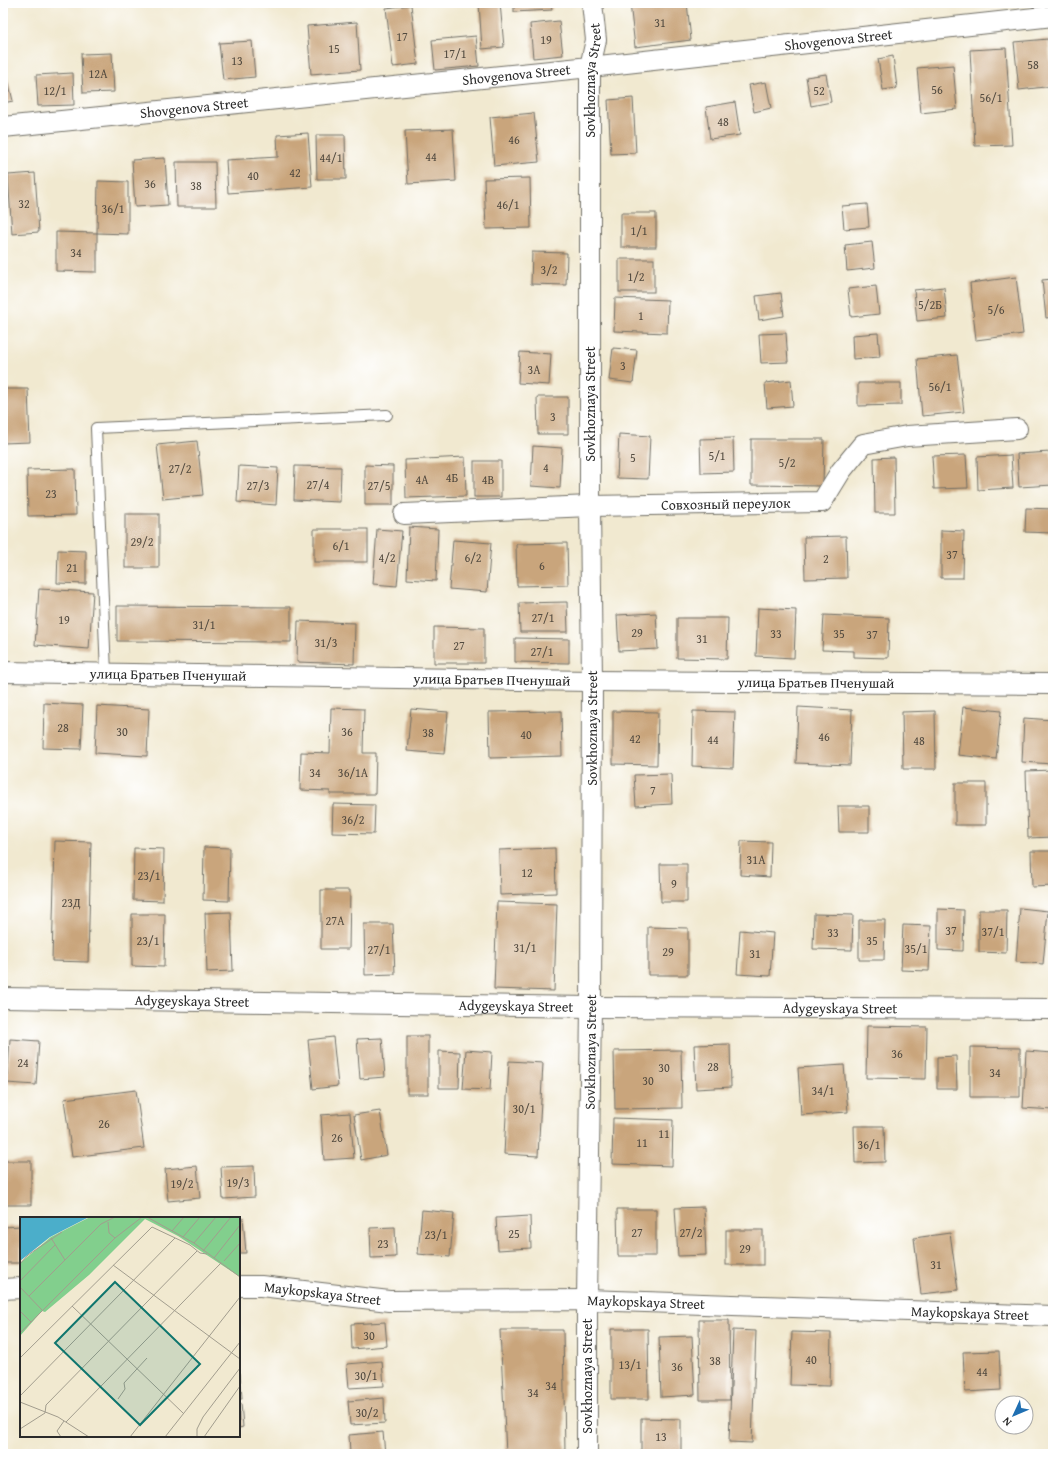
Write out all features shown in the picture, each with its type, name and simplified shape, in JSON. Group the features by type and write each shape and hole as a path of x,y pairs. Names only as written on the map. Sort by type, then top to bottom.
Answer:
{"street":[{"name":"Sovkhoznaya Street","path":"587,1454 592,681 590,506 590,67 596,40 592,3"},
{"name":"Shovgenova Street","path":"3,127 590,67 1053,16"},
{"name":"Совхозный переулок","path":"404,514 590,506 822,502 841,471 863,444 906,436 1017,429"},
{"name":"улица Братьев Пченушай","path":"3,672 592,681 1053,684"},
{"name":"Adygeyskaya Street","path":"3,998 591,1007 1053,1009"},
{"name":"Maykopskaya Street","path":"240,1286 261,1286 388,1301 587,1300 1053,1316"},
{"path":"3,1289 20,1288"}],"lane":[{"path":"106,673 96,428 387,414"}],"building":[{"path":"479,3 500,3 504,47 482,49"},
{"path":"514,3 551,3 552,10 514,12"},
{"path":"630,3 687,3 691,40 635,47"},
{"path":"411,5 418,64 393,67 386,8"},
{"path":"559,21 563,55 533,58 530,24"},
{"path":"357,22 360,70 311,74 307,26"},
{"path":"476,36 479,66 435,70 432,40"},
{"path":"1048,39 1053,86 1019,90 1014,42"},
{"path":"252,41 255,77 223,80 219,43"},
{"path":"1006,48 1012,145 975,146 970,50"},
{"path":"112,53 114,92 83,93 81,54"},
{"path":"893,56 897,88 883,90 878,59"},
{"path":"3,58 13,101 3,103"},
{"path":"953,65 957,109 921,113 917,68"},
{"path":"73,73 74,105 38,106 36,75"},
{"path":"826,74 831,102 811,106 806,77"},
{"path":"766,82 771,108 754,112 749,85"},
{"path":"633,98 636,153 611,154 608,100"},
{"path":"735,102 740,135 710,139 706,107"},
{"path":"534,113 539,162 494,166 490,117"},
{"path":"453,129 456,181 408,184 405,131"},
{"path":"308,133 312,187 228,193 226,160 278,157 277,135"},
{"path":"316,135 345,135 346,179 317,179"},
{"path":"165,158 168,205 135,207 132,160"},
{"path":"176,162 215,162 216,207 177,207"},
{"path":"35,173 39,232 12,234 8,175"},
{"path":"530,178 531,228 486,229 484,179"},
{"path":"98,181 128,182 128,234 97,233"},
{"path":"867,204 869,227 844,229 842,206"},
{"path":"621,213 656,213 656,247 621,247"},
{"path":"56,232 97,233 97,272 56,271"},
{"path":"872,242 875,268 847,271 845,245"},
{"path":"532,252 567,253 566,285 531,284"},
{"path":"619,259 654,259 654,292 619,292"},
{"path":"1016,277 1023,334 976,340 970,283"},
{"path":"1053,279 1053,317 1046,318 1042,280"},
{"path":"876,286 879,314 851,317 848,289"},
{"path":"944,287 947,318 917,321 914,290"},
{"path":"781,293 784,316 759,320 756,296"},
{"path":"615,298 668,300 667,333 614,331"},
{"path":"786,333 788,362 761,363 759,334"},
{"path":"878,333 880,357 853,359 852,335"},
{"path":"613,348 637,350 633,383 609,380"},
{"path":"520,352 551,354 549,385 518,383"},
{"path":"957,355 964,412 922,416 917,359"},
{"path":"791,380 793,406 767,408 765,383"},
{"path":"858,383 901,383 901,405 858,406"},
{"path":"3,389 28,389 30,442 3,443"},
{"path":"537,397 568,397 568,434 538,434"},
{"path":"619,434 650,436 648,479 617,478"},
{"path":"733,438 734,472 701,473 700,439"},
{"path":"751,439 824,439 823,486 751,485"},
{"path":"197,441 203,495 163,499 157,445"},
{"path":"533,446 562,448 560,488 531,486"},
{"path":"1051,452 1053,485 1019,487 1017,454"},
{"path":"966,455 968,488 934,489 932,456"},
{"path":"1011,455 1013,488 978,490 977,457"},
{"path":"465,457 466,496 406,498 405,460"},
{"path":"894,457 895,513 875,513 874,458"},
{"path":"474,461 501,461 501,497 474,497"},
{"path":"365,465 393,466 393,505 365,505"},
{"path":"239,466 278,468 276,505 237,502"},
{"path":"295,466 341,467 340,502 294,500"},
{"path":"75,469 76,515 28,516 27,470"},
{"path":"1026,508 1053,509 1053,533 1025,532"},
{"path":"125,514 159,514 159,568 125,568"},
{"path":"409,527 438,529 436,581 407,579"},
{"path":"314,529 368,529 368,562 314,562"},
{"path":"377,529 402,531 397,586 373,584"},
{"path":"941,530 964,531 963,578 941,578"},
{"path":"846,536 847,578 805,579 804,537"},
{"path":"453,540 491,543 487,592 449,589"},
{"path":"567,543 568,585 517,586 516,544"},
{"path":"58,550 86,551 86,584 57,583"},
{"path":"39,589 93,592 89,649 35,645"},
{"path":"567,602 568,632 520,632 519,603"},
{"path":"117,606 291,607 291,642 117,641"},
{"path":"758,608 796,610 794,658 756,656"},
{"path":"656,613 658,649 619,651 617,615"},
{"path":"824,615 889,618 888,658 854,657 854,651 822,650"},
{"path":"677,618 728,618 727,659 677,658"},
{"path":"298,621 355,623 354,664 297,662"},
{"path":"434,627 484,628 484,663 434,663"},
{"path":"515,638 569,639 569,663 515,662"},
{"path":"44,703 83,705 81,749 43,748"},
{"path":"97,706 149,709 147,756 95,753"},
{"path":"798,707 852,710 850,765 796,763"},
{"path":"963,707 1001,711 996,759 958,755"},
{"path":"331,708 364,709 363,753 376,753 375,794 330,794 330,791 300,790 301,752 330,753"},
{"path":"411,709 448,712 444,754 407,751"},
{"path":"561,711 562,756 490,758 489,712"},
{"path":"613,711 658,712 657,765 613,764"},
{"path":"693,711 735,712 733,768 692,766"},
{"path":"935,711 936,769 903,769 902,712"},
{"path":"1024,718 1053,720 1053,764 1022,762"},
{"path":"1053,770 1053,837 1028,838 1026,771"},
{"path":"671,774 672,804 636,806 634,775"},
{"path":"955,783 986,783 986,825 955,825"},
{"path":"333,804 375,805 374,834 332,833"},
{"path":"838,806 869,806 869,832 839,832"},
{"path":"55,841 91,842 88,962 52,961"},
{"path":"741,841 771,842 770,877 740,875"},
{"path":"204,847 230,848 229,901 203,900"},
{"path":"134,848 164,849 163,901 133,900"},
{"path":"555,848 556,893 500,895 499,850"},
{"path":"1031,851 1053,851 1053,886 1032,887"},
{"path":"660,864 687,864 687,902 661,902"},
{"path":"321,890 350,890 349,949 321,949"},
{"path":"497,902 557,904 554,991 494,989"},
{"path":"1020,908 1048,911 1043,964 1016,962"},
{"path":"938,909 964,910 963,951 938,950"},
{"path":"979,910 1007,910 1006,953 979,952"},
{"path":"231,912 233,971 207,972 205,913"},
{"path":"132,914 165,914 164,967 132,966"},
{"path":"814,914 853,915 852,950 813,949"},
{"path":"859,920 885,920 884,960 859,960"},
{"path":"364,924 393,924 395,974 365,975"},
{"path":"903,925 931,926 929,971 901,970"},
{"path":"648,927 688,928 688,975 648,975"},
{"path":"740,930 773,933 770,976 737,974"},
{"path":"867,1026 927,1027 926,1079 866,1078"},
{"path":"407,1036 428,1036 428,1094 407,1094"},
{"path":"333,1037 338,1086 313,1089 308,1040"},
{"path":"382,1038 385,1077 360,1079 357,1039"},
{"path":"10,1039 39,1041 36,1085 7,1083"},
{"path":"730,1044 731,1087 696,1089 694,1045"},
{"path":"970,1047 1020,1048 1020,1097 970,1097"},
{"path":"466,1050 492,1052 490,1090 463,1089"},
{"path":"681,1050 682,1108 615,1109 614,1051"},
{"path":"439,1051 460,1052 459,1088 439,1088"},
{"path":"1026,1051 1053,1053 1053,1110 1023,1108"},
{"path":"956,1056 957,1089 937,1089 937,1057"},
{"path":"509,1061 543,1063 538,1156 504,1154"},
{"path":"844,1065 848,1112 801,1115 798,1068"},
{"path":"136,1090 144,1148 72,1157 64,1099"},
{"path":"380,1111 387,1155 361,1160 354,1115"},
{"path":"350,1113 354,1158 324,1160 321,1115"},
{"path":"613,1118 673,1120 672,1166 612,1164"},
{"path":"854,1126 884,1126 885,1162 855,1163"},
{"path":"3,1161 31,1161 31,1205 3,1205"},
{"path":"197,1166 200,1198 168,1201 165,1169"},
{"path":"254,1166 255,1197 223,1199 221,1167"},
{"path":"704,1207 706,1255 678,1256 675,1208"},
{"path":"617,1209 656,1209 656,1256 618,1256"},
{"path":"422,1210 454,1213 450,1257 418,1254"},
{"path":"530,1216 531,1248 498,1250 496,1218"},
{"path":"240,1218 243,1218 246,1253 240,1253"},
{"path":"20,1226 20,1263 4,1263 3,1227"},
{"path":"395,1227 396,1257 371,1258 370,1228"},
{"path":"726,1230 763,1230 763,1265 726,1265"},
{"path":"950,1233 958,1290 921,1294 914,1238"},
{"path":"699,1320 729,1320 730,1400 700,1400"},
{"path":"385,1322 387,1346 352,1349 351,1324"},
{"path":"611,1329 648,1329 649,1399 611,1399"},
{"path":"500,1330 563,1330 565,1454 506,1454"},
{"path":"733,1330 756,1331 752,1443 729,1442"},
{"path":"792,1332 831,1333 830,1386 790,1385"},
{"path":"692,1336 695,1395 661,1397 659,1337"},
{"path":"999,1351 1001,1390 965,1392 963,1352"},
{"path":"382,1361 384,1386 349,1388 347,1364"},
{"path":"240,1373 242,1399 240,1399"},
{"path":"384,1398 385,1423 350,1425 348,1401"},
{"path":"240,1403 241,1403 243,1427 240,1428"},
{"path":"641,1418 681,1419 681,1454 641,1454"},
{"path":"383,1432 385,1454 350,1454 349,1435"}]}
